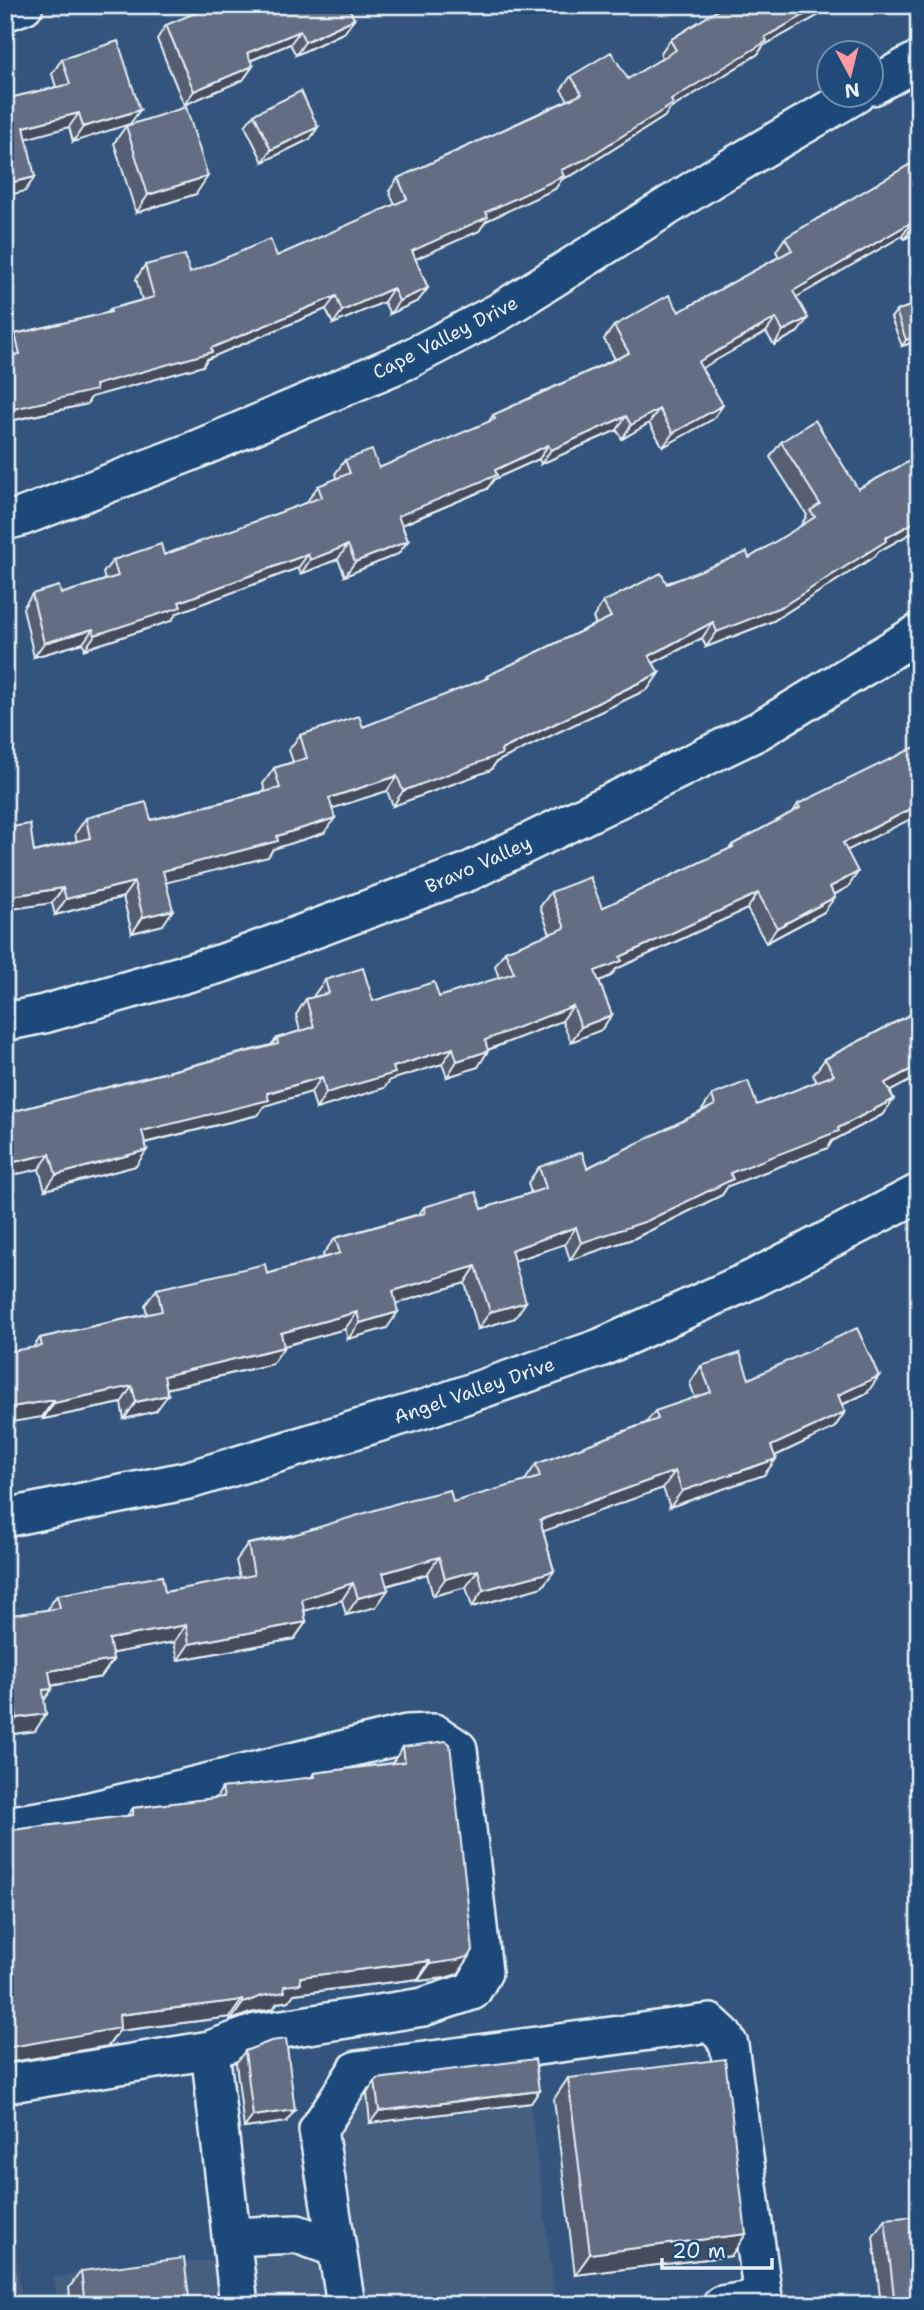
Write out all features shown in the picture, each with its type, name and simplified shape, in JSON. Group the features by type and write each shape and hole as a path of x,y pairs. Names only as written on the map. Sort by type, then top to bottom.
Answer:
{"street":[{"path":"5,12 24,5"},
{"path":"886,78 919,60"},
{"name":"Cape Valley Drive","path":"5,521 188,453 405,361 499,312 713,178 832,108"},
{"name":"Bravo Valley","path":"5,1022 44,1014 223,963 468,872 758,731 919,633"},
{"name":"Angel Valley Drive","path":"5,1518 189,1480 427,1408 600,1348 755,1278 919,1193"},
{"path":"5,1826 70,1816 407,1734 434,1733 458,1749 483,1972 472,1991 423,2007 257,2033 210,2050 5,2084"},
{"path":"346,2305 317,2130 357,2070 710,2022 729,2045 764,2302 722,2305"},
{"path":"210,2050 239,2305"},
{"path":"231,2237 297,2234 336,2248"}],"shaded area":[{"path":"521,2030 556,2305 58,2305 54,2277 312,2249 302,2124 341,2054"},
{"path":"5,2140 22,2305 5,2305"}],"building":[{"path":"214,5 348,5 354,19 305,42 300,31 247,53 253,66 194,91 166,25"},
{"path":"726,5 822,5 765,37 767,41 671,100 673,104 584,160 561,170 564,176 486,212 488,217 412,251 428,288 399,301 393,288 342,311 336,296 211,348 212,352 95,385 96,390 5,411 5,357 20,354 15,334 111,312 110,309 154,297 145,265 185,255 190,273 270,239 277,256 407,199 398,178 582,94 571,76 611,52 628,79 676,50 670,40"},
{"path":"118,41 140,110 83,127 79,113 24,127 35,177 5,184 5,99 70,84 62,59"},
{"path":"301,91 318,127 271,150 254,114"},
{"path":"186,107 208,176 148,195 126,126"},
{"path":"919,159 919,223 914,225 912,222 793,291 808,318 783,331 776,318 698,362 723,405 673,433 659,409 631,425 626,416 551,450 548,445 495,470 497,475 398,516 408,541 355,562 348,545 310,560 308,554 179,602 181,607 95,635 93,629 44,643 32,594 59,586 61,594 118,576 113,560 161,544 164,555 322,497 318,486 350,473 345,460 372,450 379,468 495,419 493,415 629,353 614,326 669,295 679,312 792,250 785,238"},
{"path":"919,303 919,335 906,340 896,311"},
{"path":"815,420 858,489 919,456 919,520 885,538 886,541 783,606 717,632 713,622 649,656 659,673 501,750 502,754 403,791 397,776 329,798 335,818 277,836 278,841 163,871 173,910 143,917 134,882 66,899 63,888 5,897 5,828 30,824 34,852 90,838 86,818 146,802 151,820 280,788 274,768 307,758 300,735 359,716 363,727 488,678 487,676 611,617 603,602 661,573 667,584 747,552 749,558 815,517 810,511 820,504 781,442"},
{"path":"919,745 919,805 843,843 858,872 830,887 835,897 777,928 758,893 620,957 622,961 595,971 612,1015 581,1027 573,1006 485,1040 488,1051 457,1061 453,1048 393,1067 395,1073 326,1093 322,1077 267,1093 269,1100 142,1131 147,1150 56,1175 50,1154 5,1164 5,1107 10,1106 11,1112 278,1044 277,1038 314,1027 306,999 329,993 325,980 363,968 373,1001 434,982 439,997 514,973 505,951 565,928 551,892 590,877 602,908 733,847 732,845 800,808 798,804"},
{"path":"919,1010 919,1065 885,1083 894,1099 838,1128 839,1131 730,1173 733,1179 647,1221 581,1243 576,1227 511,1250 526,1302 490,1312 476,1266 393,1291 398,1312 360,1323 357,1312 281,1333 284,1347 164,1376 168,1395 136,1402 132,1386 54,1403 54,1400 5,1408 5,1352 42,1346 40,1338 162,1311 157,1289 265,1264 267,1274 340,1253 335,1238 425,1213 424,1207 476,1192 482,1209 546,1188 539,1167 582,1152 587,1168 715,1105 712,1095 748,1081 757,1105 834,1075 825,1059"},
{"path":"857,1328 879,1376 838,1395 845,1412 771,1446 776,1459 682,1491 675,1471 540,1520 554,1571 483,1590 478,1570 445,1579 439,1557 383,1573 388,1590 358,1598 353,1583 302,1599 306,1622 189,1644 186,1625 109,1639 113,1660 49,1671 52,1689 43,1690 46,1714 17,1718 14,1702 5,1703 5,1616 60,1608 57,1595 162,1576 165,1592 254,1575 248,1544 280,1539 450,1490 453,1502 540,1477 536,1464 658,1419 655,1411 711,1392 701,1366 740,1353 749,1379"},
{"path":"446,1741 450,1744 473,1950 470,1956 430,1964 430,1961 300,1977 301,1984 284,1986 285,1992 243,2003 242,2000 119,2015 120,2028 5,2048 5,1831 133,1815 133,1808 224,1797 222,1788 315,1777 314,1773 405,1762 403,1747"},
{"path":"286,2039 295,2110 253,2116 245,2051 271,2041"},
{"path":"535,2059 539,2091 379,2111 375,2081 377,2079"},
{"path":"725,2059 746,2234 590,2254 568,2078"},
{"path":"919,2216 919,2305 895,2305 885,2219"},
{"path":"184,2258 190,2305 85,2305 81,2271"}]}
